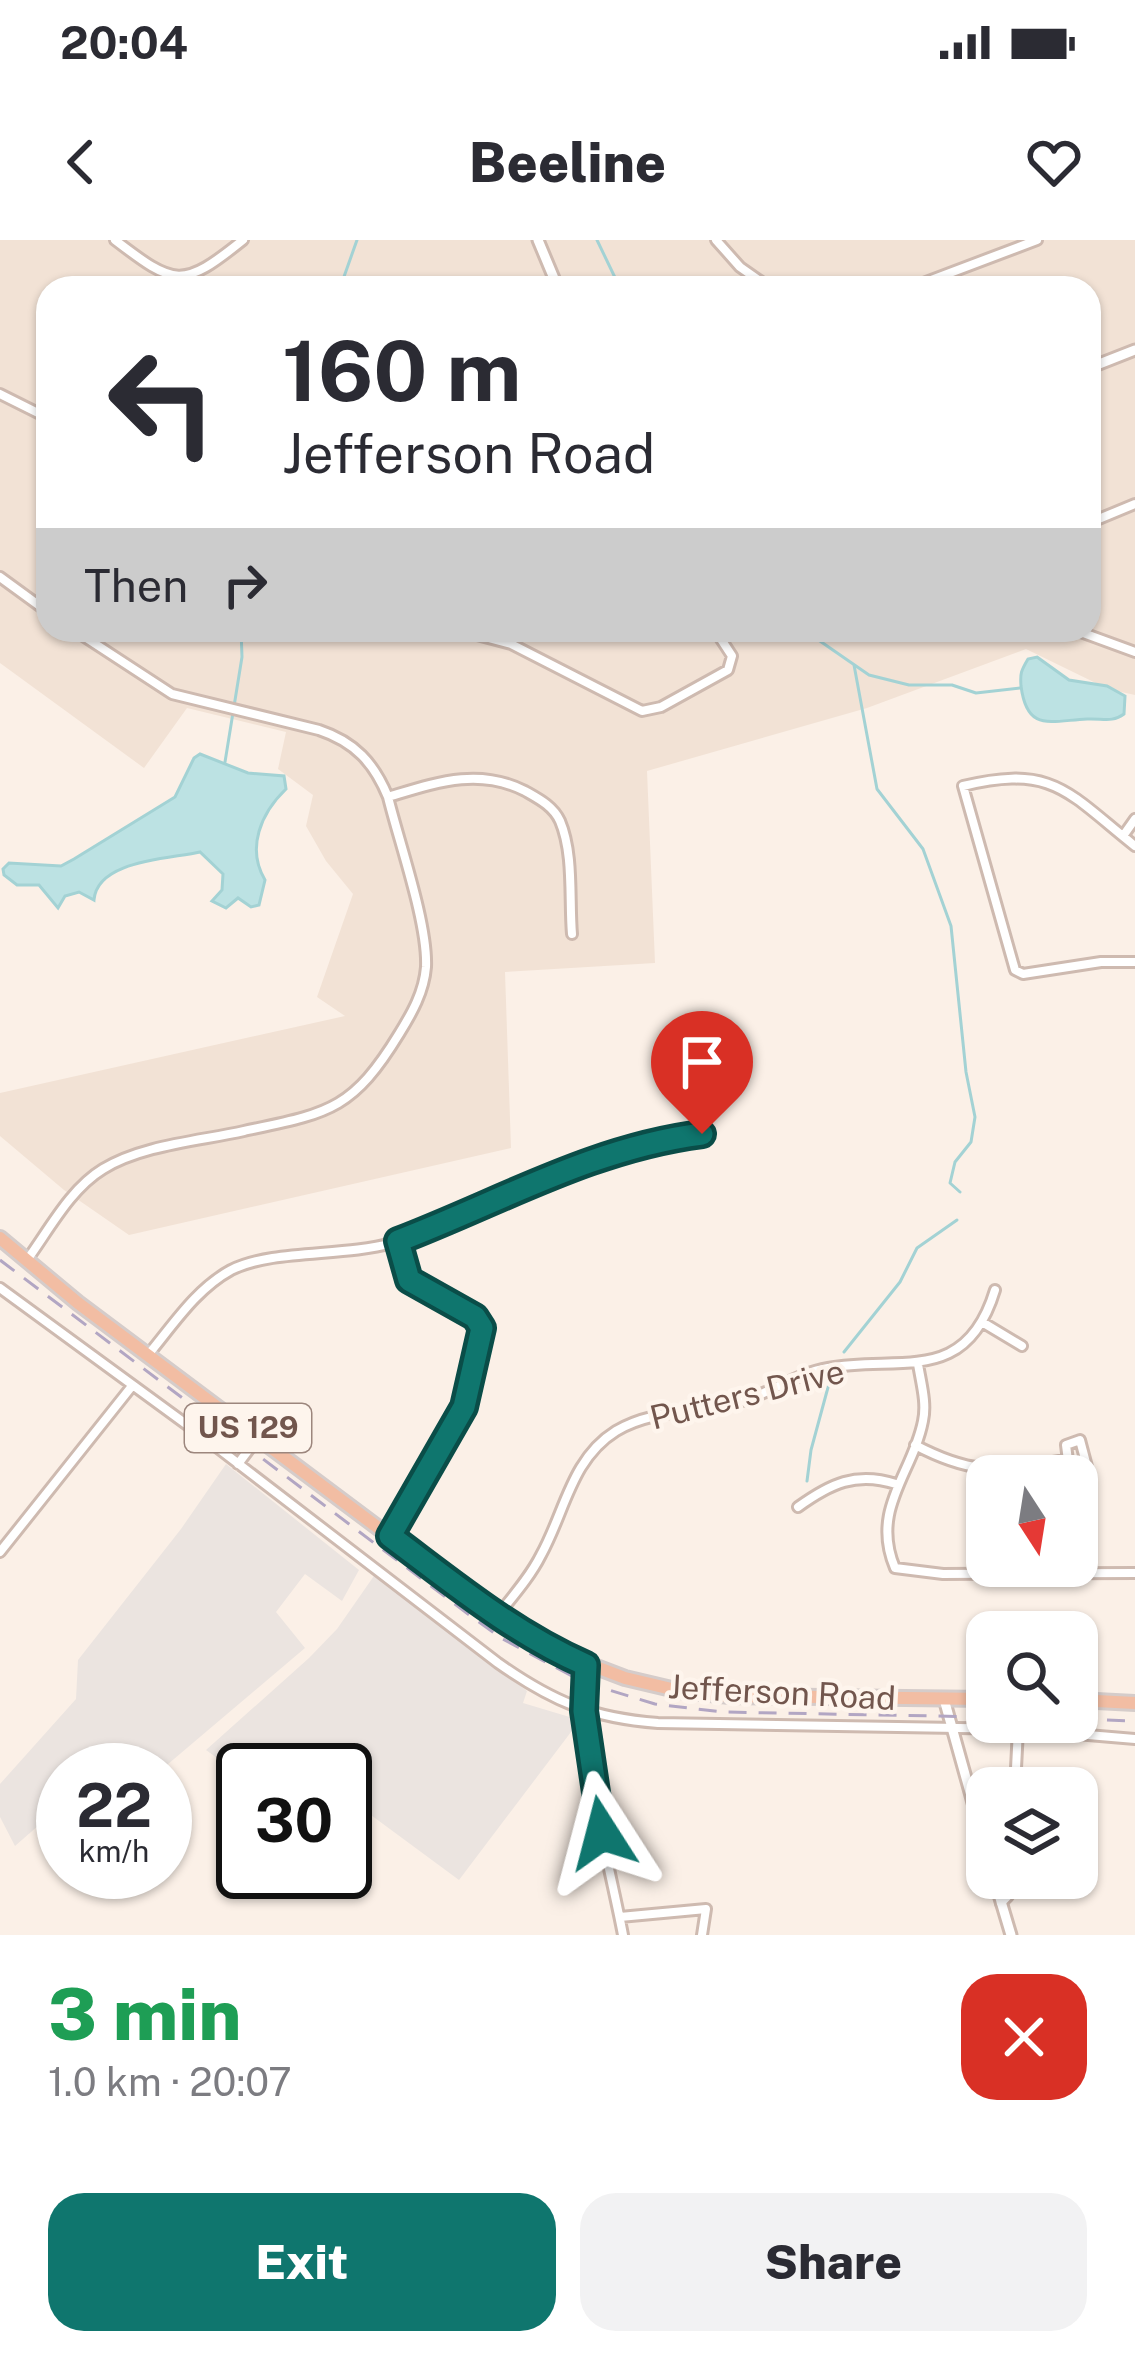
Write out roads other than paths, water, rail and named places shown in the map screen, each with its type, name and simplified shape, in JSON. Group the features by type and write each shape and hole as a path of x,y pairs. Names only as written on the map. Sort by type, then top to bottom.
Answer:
{"highway":[{"name":"Jefferson Road","path":"0,1238 148,1355 497,1616 549,1649 652,1686 707,1694 966,1699"},
{"path":"1098,1701 1135,1703"}],"street":[{"path":"115,240 159,272 177,276"},
{"path":"184,276 206,268 243,240"},
{"path":"538,240 553,276"},
{"path":"716,240 752,276"},
{"path":"942,276 1037,240"},
{"path":"1101,363 1135,350"},
{"path":"0,394 36,412"},
{"path":"1101,518 1135,504"},
{"path":"0,578 36,604"},
{"path":"1101,640 1135,652"},
{"path":"26,1262 76,1191 109,1165 324,1113 348,1099 371,1078 412,1012 426,968 424,939 388,797 372,765 335,736 172,694 92,642"},
{"path":"503,642 638,711 662,707 723,674 732,656 723,642"},
{"path":"388,797 472,777 511,784 548,805 565,836 572,934"},
{"path":"1135,845 1043,779 1004,778 963,786 1016,970 1023,974 1101,962 1135,962"},
{"path":"1124,836 1135,819"},
{"path":"148,1355 200,1292 231,1270 255,1261 351,1253 398,1241 622,1148 702,1134"},
{"path":"390,1536 464,1407 482,1328 475,1317 409,1280 398,1241"},
{"path":"0,1288 533,1688 584,1711 658,1723 966,1727"},
{"path":"995,1290 982,1322 1022,1346"},
{"name":"Putters Drive","path":"497,1616 542,1555 580,1467 621,1428 738,1402 826,1368 918,1364 956,1348 982,1322"},
{"path":"918,1364 924,1416 896,1484 890,1517 892,1561 898,1570 1135,1573"},
{"path":"0,1552 132,1385"},
{"path":"238,1464 259,1436"},
{"path":"1067,1455 1066,1444 1080,1440 1084,1455"},
{"path":"915,1445 966,1467"},
{"path":"798,1508 824,1489 850,1479 896,1484"},
{"path":"586,1665 584,1711 623,1935"},
{"path":"944,1699 966,1781"},
{"path":"1098,1736 1135,1739"},
{"path":"1000,1899 1009,1934"},
{"path":"1001,1903 1005,1899"},
{"path":"620,1917 706,1909 702,1935"}],"water":[{"path":"1037,657 1069,680 1107,686 1125,696 1124,714 1051,722 1034,717 1024,701 1021,678 1028,659"},
{"path":"200,754 248,773 284,776 286,789 259,832 257,856 265,880 259,905 251,907 238,898 226,908 212,901 222,890 223,874 200,852 121,869 98,887 94,900 79,892 65,896 58,908 39,885 17,885 4,875 9,863 61,866 175,797"}],"waterway":[{"path":"344,276 357,240"},
{"path":"597,240 614,276"},
{"path":"225,762 241,642"},
{"path":"821,642 869,675 909,685 952,685 976,693 1020,688"},
{"path":"854,665 877,789 923,849 951,926 975,1117 971,1142 955,1162 950,1183 960,1192"},
{"path":"844,1352 900,1282 917,1248 957,1220"},
{"path":"807,1481 830,1380"}],"railway":[{"path":"0,1260 501,1638 583,1682 655,1704 723,1712 966,1717"},
{"path":"1098,1720 1135,1721"}]}
